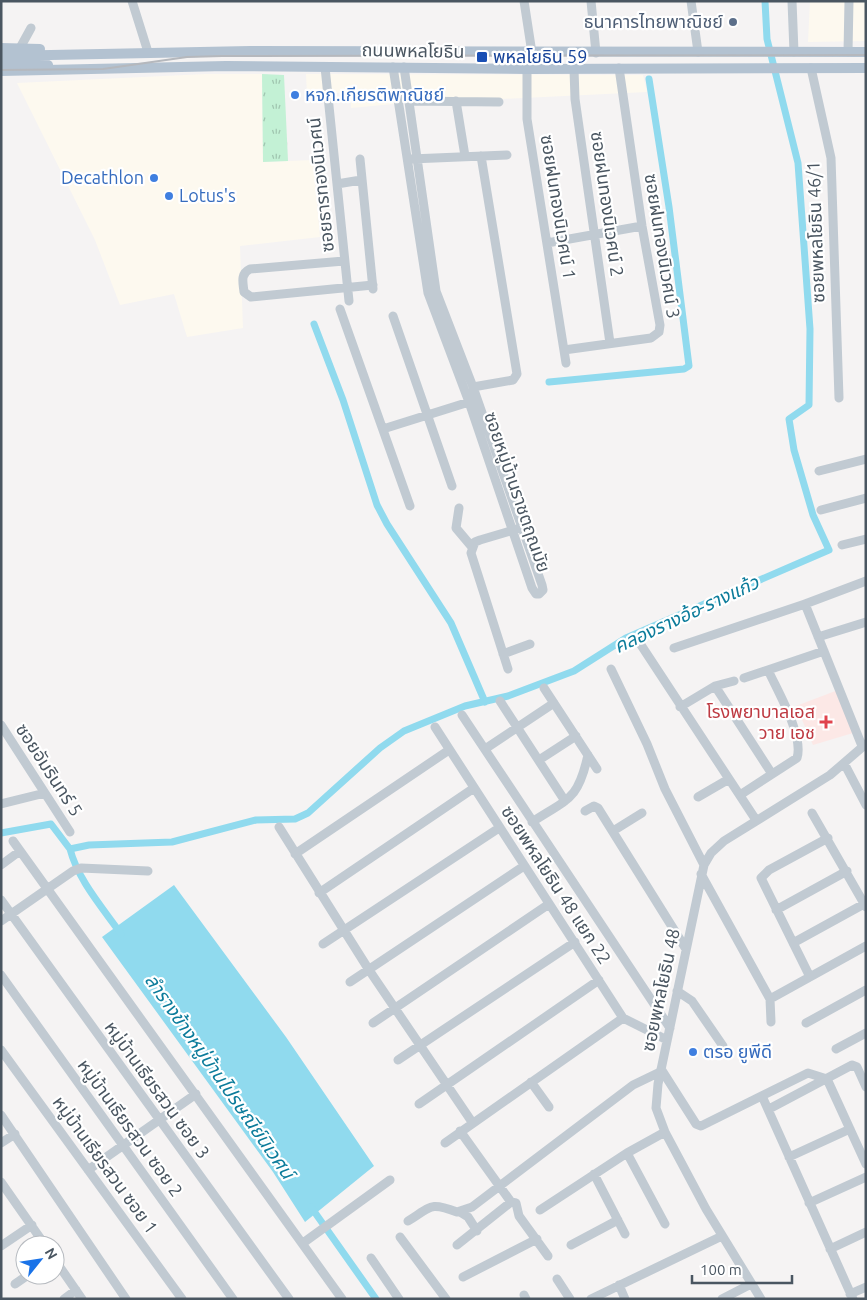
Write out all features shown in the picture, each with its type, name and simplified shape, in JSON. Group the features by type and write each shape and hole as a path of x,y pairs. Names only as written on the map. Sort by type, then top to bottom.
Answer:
{"main road":[{"name":"ถนนพหลโยธิน","path":"1,48 80,53"},
{"name":"ถนนพหลโยธิน","path":"1,56 148,52 866,52"},
{"path":"649,52 650,68"},
{"name":"ถนนพหลโยธิน","path":"1,64 79,68"},
{"name":"ถนนพหลโยธิน","path":"1,71 79,68 325,67 526,69 866,68"}],"street":[{"path":"132,1 148,52"},
{"path":"524,1 532,53"},
{"path":"591,1 596,53"},
{"path":"691,1 698,52"},
{"path":"792,1 794,52"},
{"path":"848,52 849,1"},
{"path":"20,48 31,28"},
{"name":"ซอยธารทองนิเวศน์","path":"325,67 349,301"},
{"name":"ซอยหมู่บ้านราชตฤณมัย","path":"394,67 413,159"},
{"name":"ซอยหมู่บ้านราชตฤณมัย","path":"404,67 426,284 473,387 501,466 518,529 532,588 536,594 539,594 543,590 542,585 518,529 491,468 469,402 453,345"},
{"name":"ซอยฝนทองนิเวศน์ 3","path":"564,350 651,338 659,332 660,325 642,226 619,68"},
{"name":"ซอยพหลโยธิน 46/1","path":"811,68 831,158 839,398"},
{"name":"ซอยฝนทองนิเวศน์ 1","path":"526,69 527,118 566,363"},
{"name":"ซอยฝนทองนิเวศน์ 2","path":"574,69 575,99 610,343"},
{"path":"456,101 465,156"},
{"path":"409,102 499,102"},
{"path":"413,159 507,155"},
{"path":"473,387 513,380 517,374 481,156"},
{"path":"344,261 250,269 245,272 242,278 244,292 251,297 347,287 373,287 360,159"},
{"path":"337,184 361,180"},
{"path":"547,243 642,226"},
{"path":"340,309 410,506"},
{"path":"393,316 452,486"},
{"path":"383,429 469,402"},
{"path":"819,471 866,459"},
{"path":"491,468 501,466"},
{"path":"820,510 866,498"},
{"path":"459,508 456,528 472,547"},
{"path":"508,669 471,553 472,547 480,540 518,529"},
{"path":"842,545 866,538"},
{"path":"674,648 805,604 866,580"},
{"path":"805,604 864,745"},
{"path":"818,637 866,622"},
{"path":"503,654 530,644"},
{"path":"641,645 756,820"},
{"path":"744,678 824,651"},
{"path":"611,669 647,744 668,795 704,865"},
{"path":"740,795 797,758 800,750 797,736 768,670"},
{"path":"680,707 715,686 734,681"},
{"path":"715,686 772,774"},
{"path":"544,688 597,769"},
{"path":"500,701 565,801"},
{"path":"484,749 554,703"},
{"path":"462,715 670,1028"},
{"name":"ซอยอัมรินทร์ 5","path":"1,725 70,832"},
{"name":"ซอยพหลโยธิน 48 แยก 22","path":"435,727 623,1018"},
{"path":"538,760 576,736"},
{"name":"ซอยพหลโยธิน 48","path":"760,1299 722,1236 665,1132 656,1108 661,1070 700,874 704,865 716,847 830,775 864,745"},
{"path":"295,854 449,750"},
{"path":"532,822 565,801 578,788 588,755"},
{"path":"844,762 866,805"},
{"path":"698,797 729,779"},
{"path":"319,893 474,788"},
{"path":"1,804 45,793"},
{"path":"585,811 596,806 686,949"},
{"path":"792,943 865,905 812,813"},
{"path":"613,831 642,814"},
{"path":"279,827 369,970 472,1122"},
{"path":"323,944 499,828"},
{"path":"810,977 762,882 763,874 828,838"},
{"path":"13,841 342,1299"},
{"path":"1,864 20,851"},
{"path":"350,982 524,866"},
{"path":"1,921 77,870 148,871"},
{"path":"776,910 847,872"},
{"path":"700,874 770,998 770,1022"},
{"name":"หมู่บ้านเธียรสวน ซอย 3","path":"1,900 289,1299"},
{"path":"373,1023 549,904"},
{"path":"398,1060 575,942"},
{"path":"770,998 866,946"},
{"name":"หมู่บ้านเธียรสวน ซอย 2","path":"1,975 233,1299"},
{"path":"419,1104 445,1084 599,980"},
{"path":"806,1023 866,990"},
{"path":"677,991 692,1001 724,1046"},
{"path":"446,1143 472,1122 623,1018 667,1040"},
{"path":"836,1049 866,1033"},
{"name":"หมู่บ้านเธียรสวน ซอย 1","path":"1,1050 182,1299"},
{"path":"769,1110 852,1065 857,1067 866,1087"},
{"path":"460,1212 472,1207 633,1085 661,1070 698,1125 808,1073 827,1079 866,1164"},
{"path":"531,1082 549,1107"},
{"path":"88,1170 196,1094"},
{"path":"762,1096 852,1296 866,1287"},
{"path":"1,1115 126,1299"},
{"path":"790,1157 850,1129"},
{"path":"460,1131 511,1202 516,1204 517,1212 548,1256"},
{"path":"540,1210 627,1153 665,1132"},
{"path":"1,1143 14,1134"},
{"path":"627,1153 665,1224"},
{"path":"594,1174 625,1234"},
{"path":"809,1203 866,1177"},
{"path":"303,1243 325,1229 390,1180"},
{"path":"1,1182 5,1195 38,1235"},
{"path":"457,1245 477,1231 511,1202"},
{"path":"408,1221 433,1206 460,1212 468,1217 477,1231"},
{"path":"571,1245 618,1220"},
{"path":"1,1246 32,1225"},
{"path":"830,1249 866,1232"},
{"path":"591,1299 722,1236"},
{"path":"400,1237 446,1299"},
{"path":"463,1277 536,1239"},
{"path":"371,1258 399,1299"},
{"path":"65,1274 82,1299"},
{"path":"557,1279 570,1299"},
{"path":"722,1299 751,1284"},
{"path":"618,1285 625,1299"},
{"path":"64,1299 76,1290"}],"shaded area":[{"path":"810,1 866,1 866,41 808,42"},
{"path":"206,74 262,74 263,162 313,160 320,237 240,246 243,328 187,337 174,294 120,305 95,240 17,83"},
{"path":"306,74 643,75 647,92 502,99 458,98 351,108 350,92 307,95"},
{"name":"โรงพยาบาลเอส วาย เอช","path":"838,690 853,733 813,745 796,706"}],"green space":[{"path":"262,74 284,75 288,161 263,162"}],"water":[{"path":"174,885 286,1037 374,1166 305,1222 273,1172 102,937"}],"waterway":[{"name":"คลองรางอ้อ-รางแก้ว","path":"1,833 51,824 70,849 89,845 172,842 256,820 295,819 308,813 380,748 404,731 465,706 508,696 574,671 626,638 829,550 813,515 794,450 789,419 809,405 810,329 798,163 767,39 765,1"},
{"path":"549,382 684,369 689,366 669,207 649,79"},
{"path":"314,324 343,400 377,505 387,524 451,623 485,702"},
{"name":"ลำรางข้างหมู่บ้านไปรษณีย์นิเวศน์","path":"70,849 79,872 121,934"},
{"name":"ลำรางข้างหมู่บ้านไปรษณีย์นิเวศน์","path":"311,1207 376,1299"}],"railway":[{"path":"1,70 103,69 187,57 222,56 866,55"}],"place":[{"name":"ธนาคารไทยพาณิชย์","path":"733,22"},
{"name":"พหลโยธิน 59","path":"482,57"},
{"name":"หจก.เกียรติพาณิชย์","path":"295,95"},
{"name":"Decathlon","path":"154,178"},
{"name":"Lotus's","path":"169,196"},
{"name":"โรงพยาบาลเอส วาย เอช","path":"826,722"},
{"name":"ตรอ ยูพีดี","path":"693,1052"}]}
